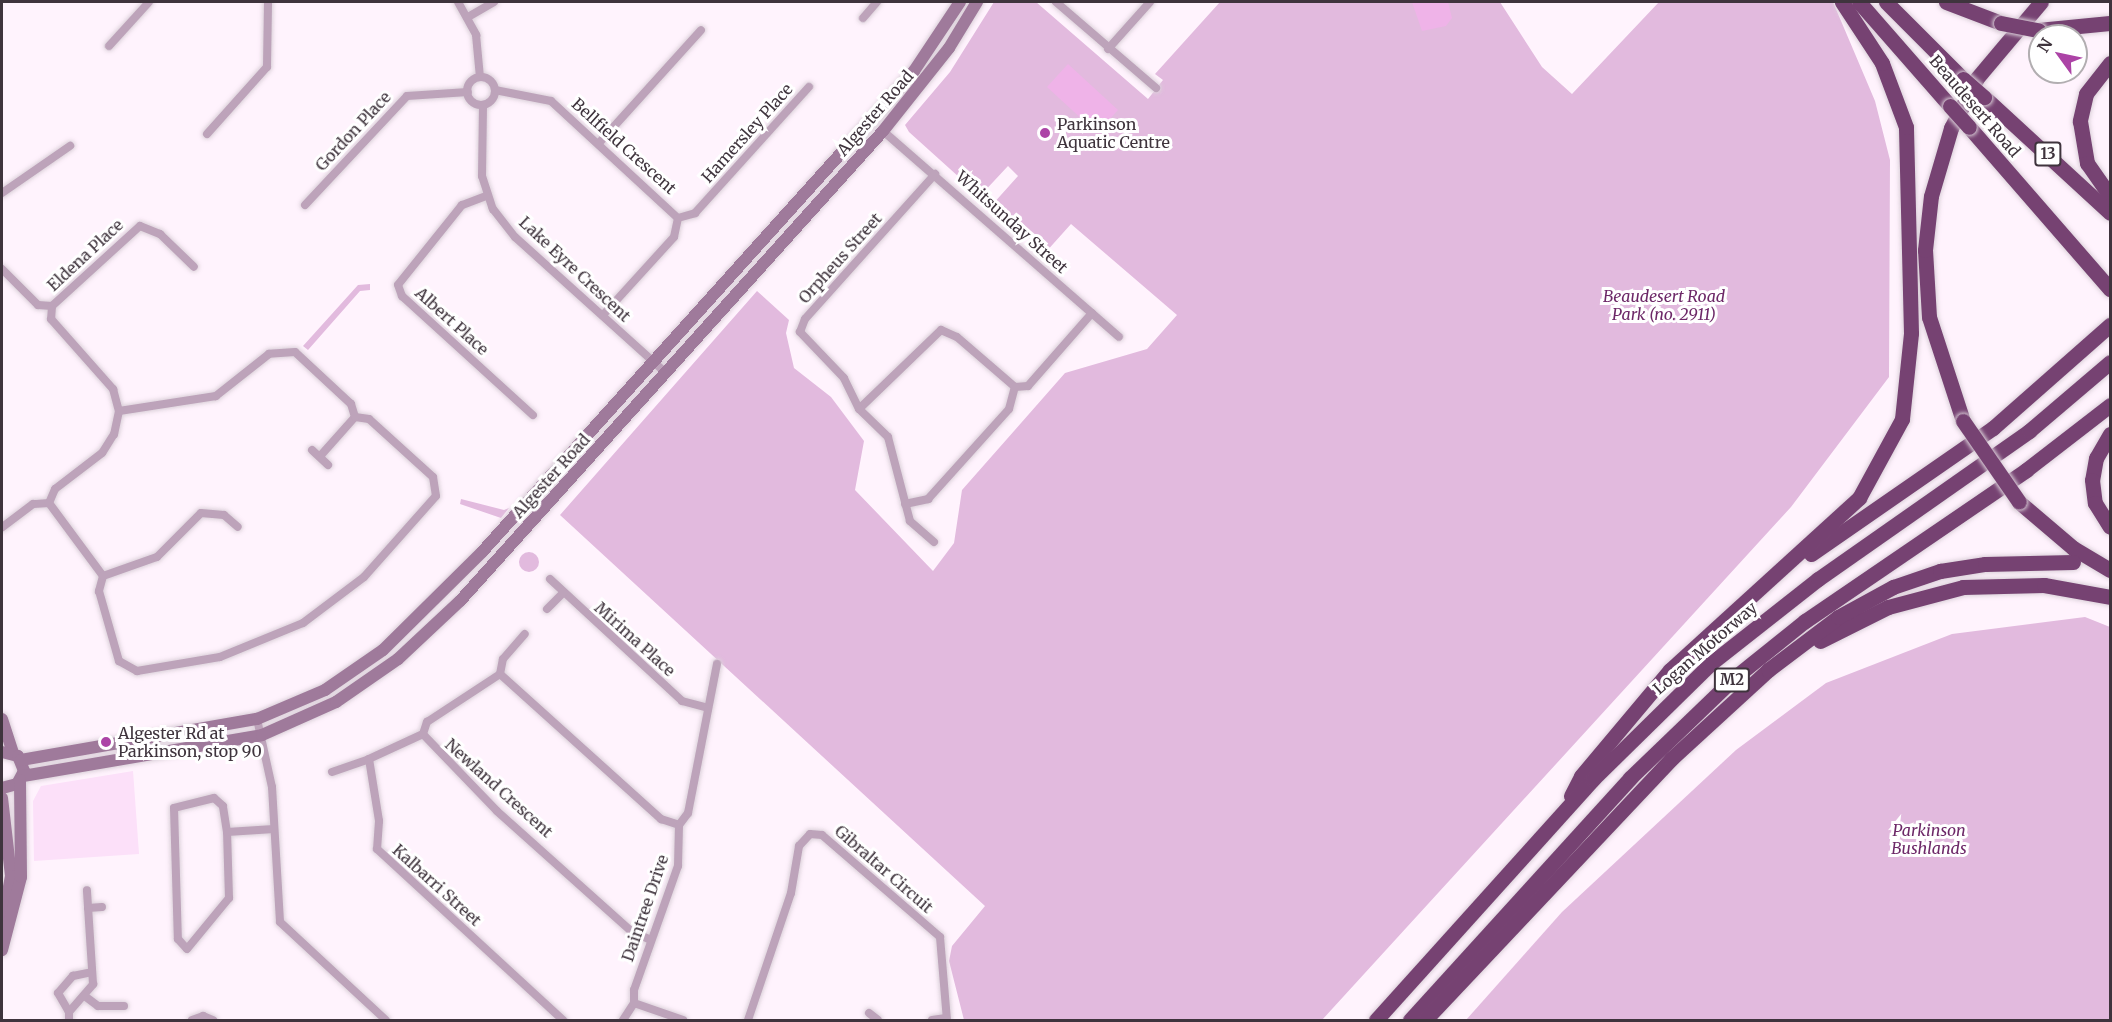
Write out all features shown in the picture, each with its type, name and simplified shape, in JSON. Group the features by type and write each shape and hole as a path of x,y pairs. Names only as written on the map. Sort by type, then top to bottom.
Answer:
{"highway":[{"path":"1561,816 1581,776 1629,716 1742,602 1859,498 1895,440 1907,397 1911,276 1906,127 1882,63 1842,2"},
{"name":"Beaudesert Road","path":"1859,2 2107,285"},
{"name":"Beaudesert Road","path":"1886,2 1963,79 2110,213"},
{"path":"1946,2 2001,24 2038,30 2110,23"},
{"path":"2042,2 1977,78 1951,128 1931,196 1925,250 1929,317 1963,421 2019,502 2073,548 2110,570"},
{"path":"2110,63 2086,94 2080,121 2087,163 2110,196"},
{"path":"1742,602 1993,428 2110,325"},
{"name":"Logan Motorway","path":"1376,1020 1634,736 1747,632 1998,455 2110,362"},
{"name":"M2","path":"1410,1020 1630,778 1734,678 1813,615 2026,470 2110,405"},
{"path":"2110,434 2096,458 2092,480 2096,503 2110,527"},
{"path":"1425,1020 1671,759 1768,670 1857,605 1916,578 1985,564 2073,562"},
{"path":"1768,670 1865,617 1934,593 2026,584 2110,597"}],"main road":[{"name":"Algester Road","path":"12,755 257,719 325,690 406,630 653,362 870,121 914,71 960,2"},
{"name":"Algester Road","path":"2,788 22,778 262,735 336,702 398,659 460,600 883,131 949,48 977,2"},
{"path":"870,121 883,131"},
{"path":"2,719 12,755 22,778 21,877 2,950"},
{"path":"2,798 11,876 2,923"}],"street":[{"path":"109,46 149,2"},
{"path":"207,134 267,67 268,2"},
{"path":"458,2 476,35 480,77 495,90 483,105 486,196"},
{"path":"468,17 494,2"},
{"path":"863,18 877,2"},
{"path":"1056,2 1156,88"},
{"path":"1108,49 1150,2"},
{"path":"599,143 701,30"},
{"path":"480,77 468,92 483,105"},
{"name":"Hamersley Place","path":"678,218 695,213 809,87"},
{"name":"Bellfield Crescent","path":"495,90 540,94 599,143 678,218 674,237 603,315"},
{"name":"Gordon Place","path":"305,206 407,96 468,92"},
{"name":"Whitsunday Street","path":"883,131 936,174 1119,337"},
{"path":"2,193 70,146"},
{"name":"Orpheus Street","path":"934,542 919,534 905,504 888,437 859,409 844,378 804,340 801,326 936,174"},
{"name":"Lake Eyre Crescent","path":"486,196 515,237 665,372"},
{"name":"Albert Place","path":"486,196 462,206 398,285 402,296 533,415"},
{"name":"Eldena Place","path":"52,306 140,226 160,234 194,267"},
{"path":"2,269 38,305 52,306 51,319 113,389 118,411 114,434 102,453 55,489 49,503"},
{"path":"859,409 941,330 957,336 1015,387 1028,386 1092,314"},
{"path":"118,411 216,396 269,354 283,351 299,356 351,404 356,417"},
{"path":"905,504 928,499 1008,409 1015,387"},
{"path":"322,454 356,417"},
{"path":"103,576 99,591 126,669 220,657 303,623 364,577 436,496 433,477 369,419 356,417"},
{"path":"312,450 322,454 328,465"},
{"path":"2,527 33,504 49,503"},
{"path":"49,503 103,576"},
{"path":"103,576 157,557 201,513 224,515 238,527"},
{"name":"Mirima Place","path":"550,579 682,701 708,708"},
{"path":"547,609 563,593"},
{"path":"525,634 503,659 500,674 661,819 679,825"},
{"name":"Daintree Drive","path":"624,1020 634,1003 651,940 678,866 679,825 688,813 717,664"},
{"name":"Newland Crescent","path":"500,674 427,722 423,734 498,811 631,931 651,940"},
{"path":"257,719 262,735 274,829 280,922 386,1020"},
{"path":"332,772 369,759 423,734"},
{"name":"Kalbarri Street","path":"369,759 379,821 377,849 383,858 562,1020"},
{"path":"214,798 223,806 227,832 229,898 187,949 178,939 174,808 214,798"},
{"path":"227,832 274,829"},
{"name":"Gibraltar Circuit","path":"748,1020 792,893 799,846 810,834 822,835 940,937 946,1019"},
{"path":"87,890 92,972 86,997 69,1016 58,993 74,976 92,972"},
{"path":"88,908 102,907"},
{"path":"86,997 98,1006 124,1006"},
{"path":"634,1003 683,1020"},
{"path":"869,1013 878,1020"},
{"path":"932,1020 946,1019"},
{"path":"192,1020 213,1020"}],"shaded area":[{"path":"1412,2 1448,2 1452,18 1446,26 1422,31"},
{"path":"1068,64 1118,110 1097,133 1047,87"},
{"path":"133,771 139,854 34,861 33,801 41,786"}],"green space":[{"name":"Beaudesert Road Park (no. 2911)","path":"994,2 1036,2 1148,99 1163,80 1155,74 1220,2 1500,2 1542,67 1572,94 1659,2 1833,2 1875,101 1890,160 1889,377 1791,507 1322,1020 964,1020 949,961 952,946 985,906 560,515 757,291 789,320 786,333 794,368 831,397 864,441 855,490 933,571 954,543 962,490 1065,373 1147,349 1177,315 1071,224 1045,253 992,205 1018,176 1008,166 980,196 909,132 905,125 950,72"},
{"path":"370,284 370,290 360,291 308,350 303,346 358,285"},
{"path":"461,499 504,510 509,508 501,518 460,504"},
{"path":"525,552 533,552 539,558 539,566 533,572 525,572 519,566 519,558"},
{"name":"Parkinson Bushlands","path":"2085,617 2110,627 2110,1020 1466,1020 1562,912 1736,750 1826,683 1952,634"}],"place":[{"name":"Parkinson Aquatic Centre","path":"1045,133"},
{"name":"Algester Rd at Parkinson, stop 90","path":"106,742"}]}
